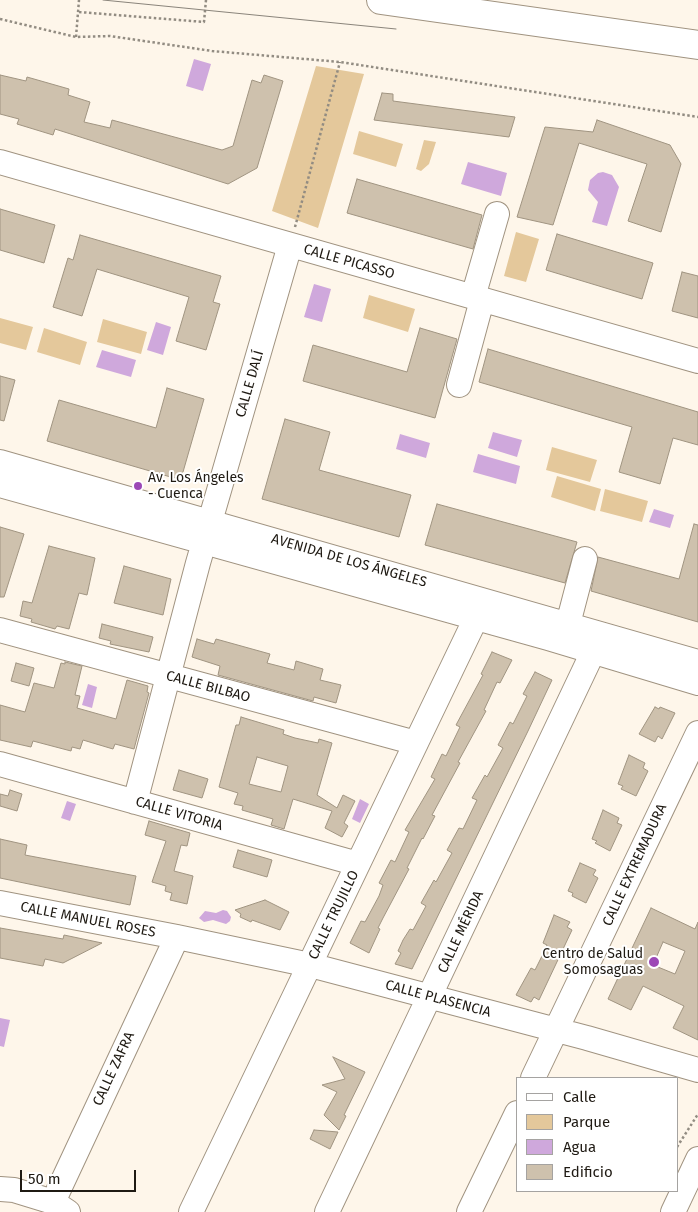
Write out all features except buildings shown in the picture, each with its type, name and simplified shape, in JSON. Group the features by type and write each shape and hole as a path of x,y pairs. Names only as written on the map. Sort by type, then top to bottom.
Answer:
{"highway":[{"path":"381,0 698,45"}],"street":[{"name":"CALLE PICASSO","path":"0,162 698,361"},
{"path":"459,385 497,214"},
{"name":"CALLE DALÍ","path":"135,802 207,532 290,245"},
{"name":"AVENIDA DE LOS ÁNGELES","path":"0,462 207,532 476,618 698,683"},
{"name":"AVENIDA DE LOS ÁNGELES","path":"0,485 207,532 568,624 698,662"},
{"path":"568,624 585,559"},
{"name":"CALLE TRUJILLO","path":"191,1212 476,618"},
{"name":"CALLE BILBAO","path":"0,630 416,743"},
{"name":"CALLE MÉRIDA","path":"327,1212 593,652"},
{"name":"CALLE EXTREMADURA","path":"534,1077 698,733"},
{"name":"CALLE VITORIA","path":"0,764 358,864"},
{"name":"CALLE MANUEL ROSES","path":"0,903 177,937"},
{"name":"CALLE PLASENCIA","path":"177,937 310,965 698,1070"},
{"name":"CALLE ZAFRA","path":"60,1207 177,937"},
{"path":"469,1212 516,1115"},
{"path":"673,1212 698,1159"},
{"path":"0,1189 14,1190 60,1207"}],"path":[{"path":"76,37 79,0"},
{"path":"79,12 204,22 206,0"},
{"path":"0,19 76,37 110,36 212,51 340,62 698,117"},
{"path":"290,245 340,62"},
{"path":"678,1145 698,1114"}],"green space":[{"path":"316,66 364,74 318,228 272,211"},
{"path":"359,131 403,144 396,167 353,154"},
{"path":"424,140 436,142 429,164 421,171 416,169"},
{"path":"516,232 539,239 526,282 504,276"},
{"path":"369,295 415,309 408,332 363,318"},
{"path":"0,318 33,327 26,350 0,343"},
{"path":"103,319 147,332 141,354 97,342"},
{"path":"44,328 87,342 80,365 37,352"},
{"path":"552,447 597,460 590,482 546,470"},
{"path":"557,476 601,489 595,511 551,497"},
{"path":"605,489 648,501 642,522 600,511"}],"water":[{"path":"194,59 211,64 203,91 186,86"},
{"path":"468,162 507,173 501,196 461,184"},
{"path":"603,172 612,175 619,187 607,226 592,222 598,202 588,190 590,180 598,173"},
{"path":"314,284 331,289 322,322 304,317"},
{"path":"156,322 171,327 163,355 147,350"},
{"path":"102,350 136,360 131,377 96,367"},
{"path":"493,432 522,440 517,457 488,448"},
{"path":"400,434 430,443 426,458 396,449"},
{"path":"478,454 520,466 516,484 473,472"},
{"path":"654,509 674,515 670,528 649,522"},
{"path":"88,684 97,687 92,708 82,705"},
{"path":"360,799 369,804 360,823 352,819"},
{"path":"67,801 76,804 70,821 61,818"},
{"path":"223,910 227,911 231,917 230,921 226,924 213,920 204,922 199,918 205,911 216,913"},
{"path":"0,1018 10,1020 4,1047 0,1046"}],"tram line":[{"path":"103,0 396,29"}],"place":[{"name":"Av. Los Ángeles - Cuenca","path":"138,486"},
{"name":"Centro de Salud Somosaguas","path":"654,962"}]}
